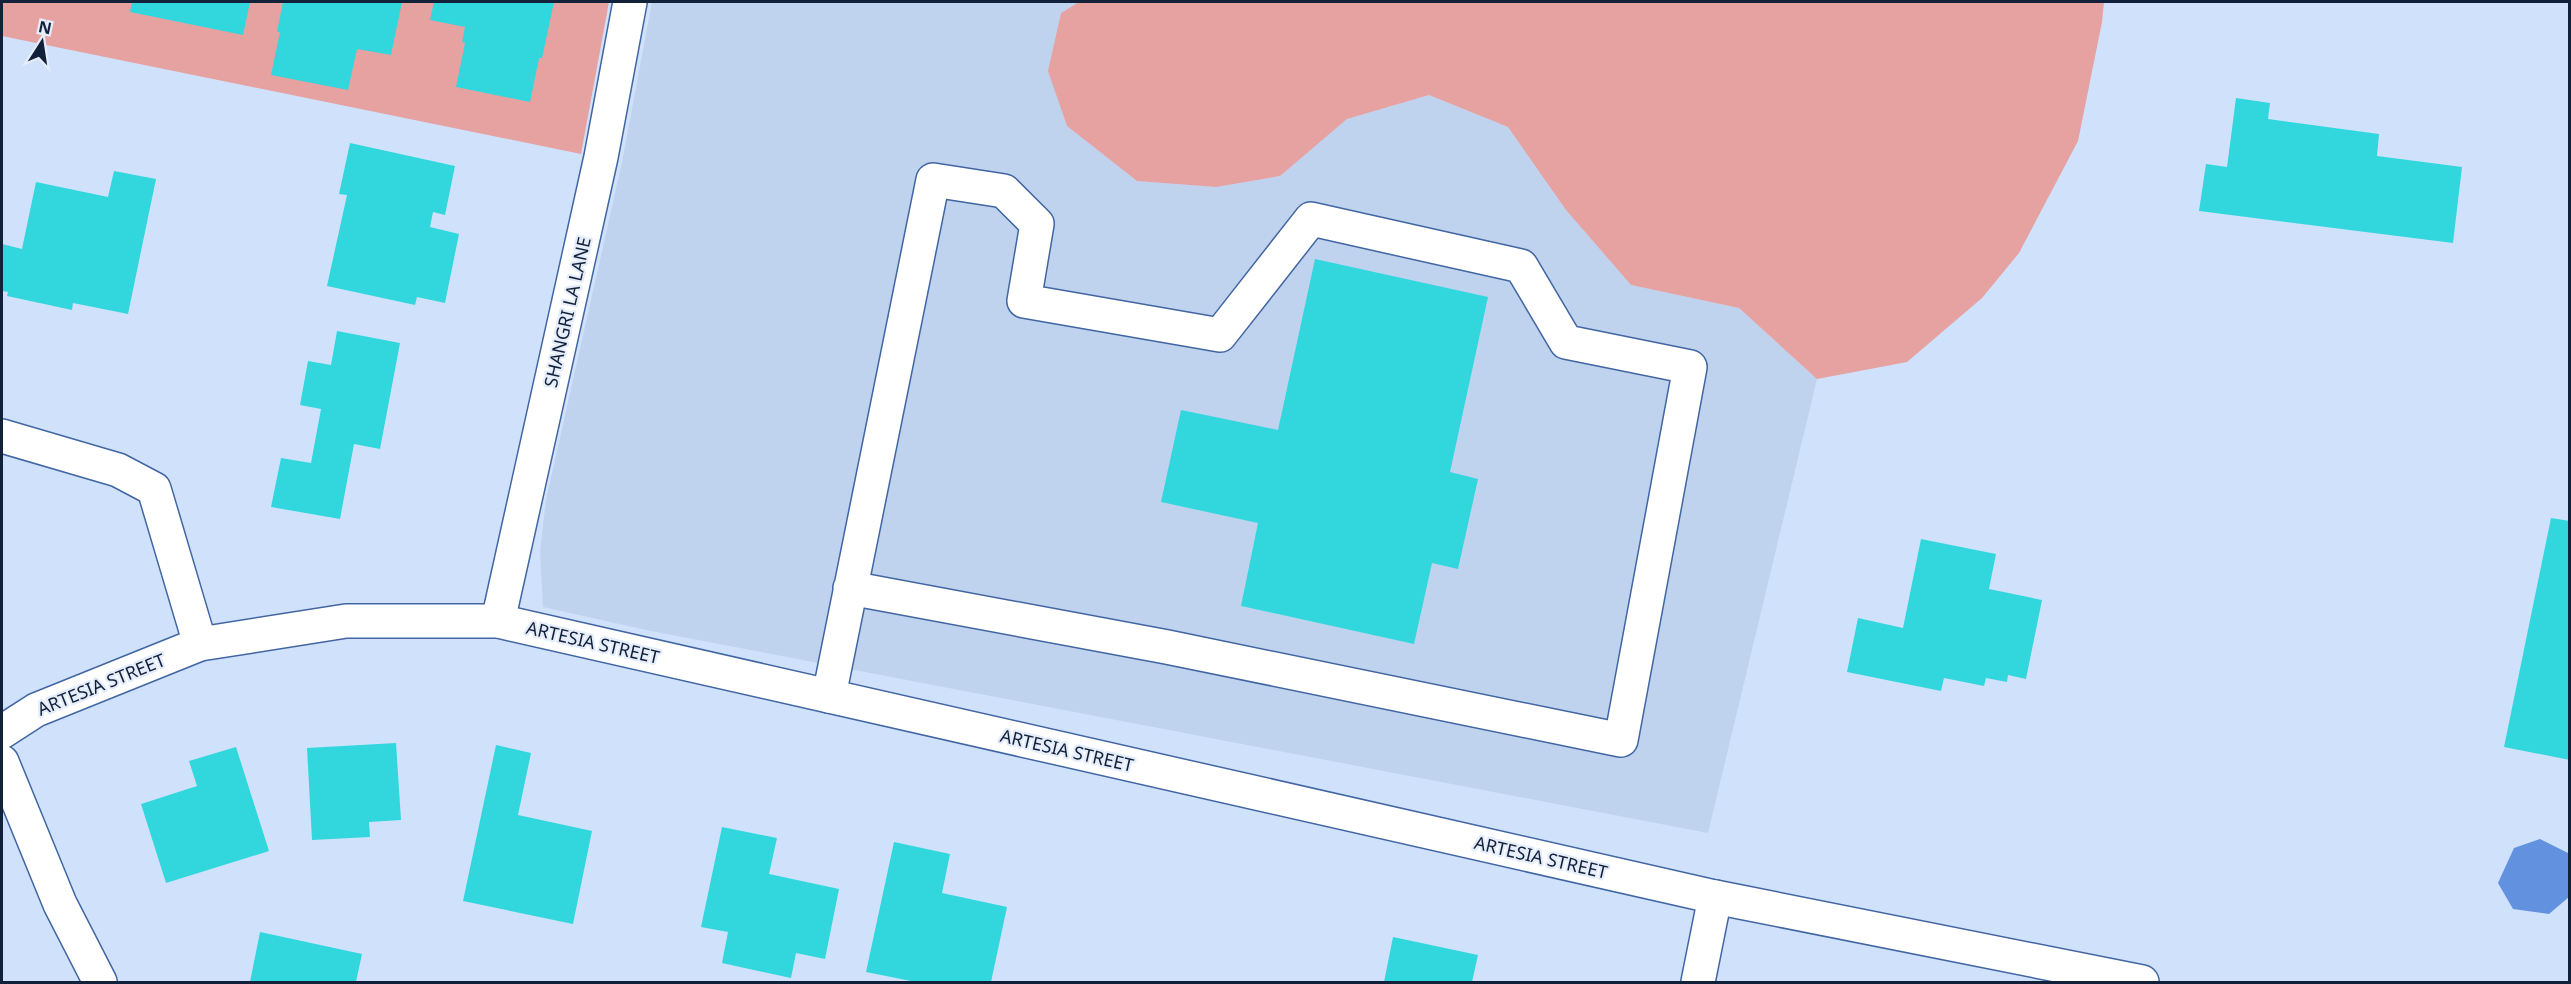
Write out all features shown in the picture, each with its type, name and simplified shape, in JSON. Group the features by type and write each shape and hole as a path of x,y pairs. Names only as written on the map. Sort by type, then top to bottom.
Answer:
{"street":[{"name":"SHANGRI LA LANE","path":"498,621 601,157 630,2"},
{"path":"829,696 850,588 933,180 1004,191 1037,224 1024,301 1220,335 1311,219 1521,266 1566,342 1690,367 1621,740 1167,647 850,588"},
{"path":"2,436 118,470 154,489 200,644"},
{"name":"ARTESIA STREET","path":"2,732 36,710 200,644 346,621 498,621 1715,897 2142,982"},
{"path":"2,762 60,904 100,982"},
{"path":"1698,982 1715,897"}],"shaded area":[{"path":"2,2 609,2 581,154 2,36"},
{"path":"652,2 1079,2 1061,13 1049,71 1067,126 1137,181 1216,187 1280,176 1347,119 1429,95 1508,127 1566,210 1631,285 1739,308 1817,379 1708,833 651,631 543,607 540,551 546,500 622,162"},
{"path":"1079,2 2104,2 2078,141 2019,253 1982,298 1907,362 1817,379 1739,308 1631,285 1566,210 1508,127 1429,95 1347,119 1280,176 1216,187 1137,181 1067,126 1048,71 1061,13"}],"water":[{"path":"2540,839 2568,853 2569,897 2549,914 2513,909 2498,883 2514,848"}],"building":[{"path":"132,2 250,2 243,35 130,12"},
{"path":"283,2 402,2 391,55 357,49 348,90 271,75 280,32 277,32"},
{"path":"434,2 554,2 530,102 456,87 465,43 462,42 465,27 430,20"},
{"path":"2236,98 2270,103 2268,119 2379,134 2377,156 2462,167 2453,243 2199,211 2206,164 2227,167"},
{"path":"350,143 455,166 445,215 433,212 430,227 459,234 445,303 417,297 415,305 327,286 347,195 339,194"},
{"path":"114,171 156,179 128,314 73,303 72,310 7,296 8,292 2,291 2,244 22,249 36,182 108,197"},
{"path":"1315,259 1488,297 1450,472 1478,479 1458,569 1432,563 1414,644 1241,606 1258,523 1161,502 1181,410 1278,430"},
{"path":"337,331 400,343 380,449 354,444 340,519 271,507 281,458 311,463 321,409 300,405 308,361 331,365"},
{"path":"2551,518 2570,521 2570,760 2504,747"},
{"path":"1921,539 1996,554 1989,589 2042,600 2026,679 2008,675 2007,682 1986,678 1984,686 1944,678 1941,691 1847,672 1858,618 1903,628"},
{"path":"396,743 401,820 369,822 370,837 312,840 307,748"},
{"path":"496,745 531,753 518,815 592,831 573,924 463,901"},
{"path":"236,747 269,851 166,883 141,804 197,786 189,761"},
{"path":"722,827 777,838 769,874 839,889 825,959 796,953 791,978 722,963 728,932 701,927"},
{"path":"894,842 950,854 942,893 1007,907 991,982 916,982 866,972"},
{"path":"260,932 362,954 356,982 250,982"},
{"path":"1393,937 1478,955 1472,982 1384,982"}]}
